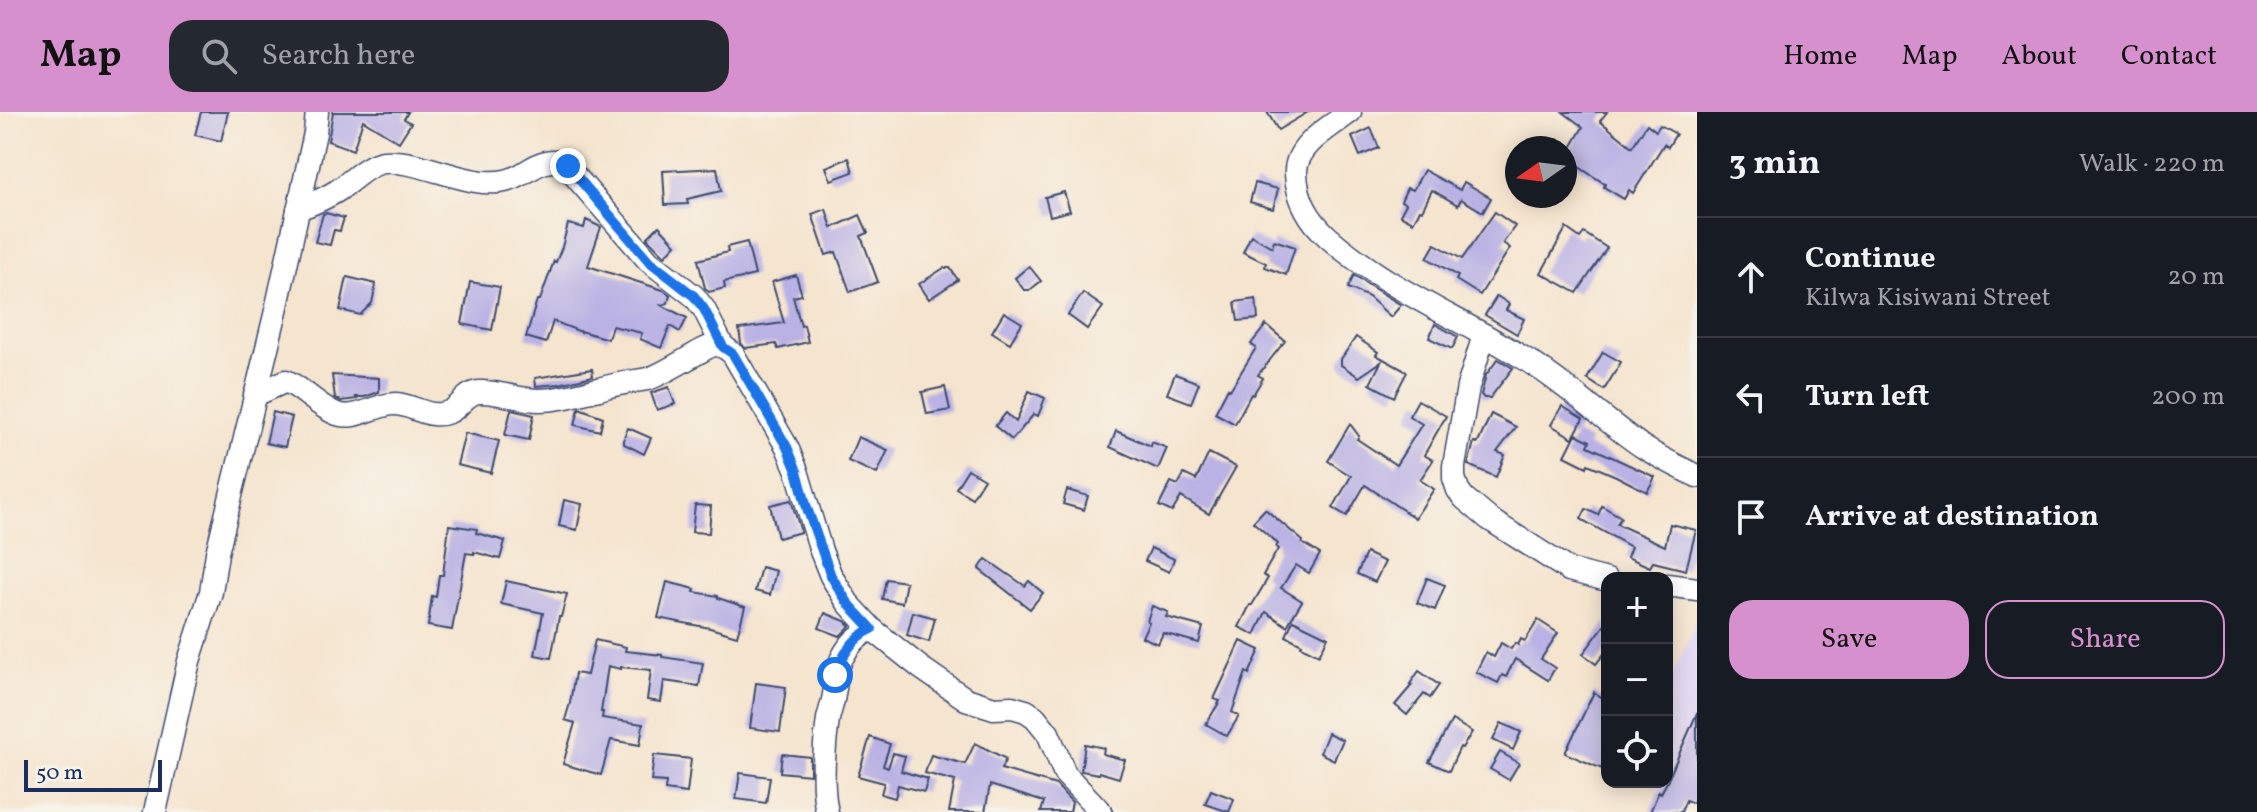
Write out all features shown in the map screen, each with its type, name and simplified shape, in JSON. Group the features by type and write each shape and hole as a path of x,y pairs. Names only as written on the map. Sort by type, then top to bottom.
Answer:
{"street":[{"path":"155,812 189,661 211,592 217,553 275,315 317,112"},
{"path":"1350,112 1315,138 1299,159 1295,170 1309,217 1328,237 1385,280 1536,366 1646,449 1697,476"},
{"path":"298,209 319,201 385,162 476,180 504,182 538,164 562,161 649,261 694,296 723,347"},
{"path":"1484,335 1468,387 1454,466 1458,490 1489,519 1569,570 1601,578"},
{"path":"255,395 286,381 340,415 393,404 430,415 442,414 456,408 470,394 478,392 556,400 651,378 709,346 723,347 733,354 787,447 831,576 848,603 872,629 966,699 994,708 1012,707 1035,717 1048,733 1065,774 1101,812"},
{"path":"1673,586 1697,589"},
{"path":"827,812 824,802 826,745 835,675 852,642 872,629"}],"shaded area":[{"path":"1697,621 1697,806 1658,788 1673,788 1673,674"}],"building":[{"path":"201,112 228,112 221,141 195,135"},
{"path":"333,112 408,112 404,119 411,123 399,142 363,120 353,150 328,141"},
{"path":"1267,112 1308,112 1278,130"},
{"path":"1563,112 1607,112 1600,121 1632,147 1647,124 1656,131 1660,125 1676,134 1668,147 1664,144 1633,193 1629,190 1624,199 1577,166 1577,137 1583,127"},
{"path":"1371,128 1379,148 1360,156 1352,137"},
{"path":"849,158 853,172 831,180 826,167"},
{"path":"717,168 721,191 687,199 688,204 665,205 663,171"},
{"path":"1424,170 1460,190 1464,182 1491,198 1483,212 1461,199 1458,205 1432,190 1413,222 1400,215 1406,204 1401,201 1407,188 1413,190"},
{"path":"1255,183 1278,189 1273,209 1250,202"},
{"path":"1064,192 1070,211 1050,216 1045,197"},
{"path":"826,209 832,228 860,215 868,233 861,236 878,282 850,292 836,252 826,255 812,214"},
{"path":"1495,212 1515,226 1503,243 1510,248 1480,295 1456,280 1458,276 1427,258 1435,244 1462,259"},
{"path":"323,214 344,218 340,231 334,230 330,245 315,242"},
{"path":"586,220 601,227 588,266 663,290 670,295 668,303 661,305 687,318 680,332 670,326 661,348 640,339 642,333 612,326 608,339 553,321 546,343 526,337 537,300 540,300 556,262 568,224 584,228"},
{"path":"659,226 676,244 665,256 647,238"},
{"path":"1566,228 1580,238 1584,233 1607,248 1577,293 1541,273"},
{"path":"1251,235 1272,247 1274,240 1295,247 1286,275 1265,267 1266,263 1243,252"},
{"path":"747,242 755,275 724,282 725,288 709,292 705,288 698,260 728,252 727,247"},
{"path":"1029,266 1041,281 1030,290 1024,290 1015,278"},
{"path":"944,268 950,268 958,280 929,299 919,284"},
{"path":"796,275 802,295 793,297 808,342 778,349 776,344 745,348 739,329 784,323 772,282"},
{"path":"1354,275 1401,305 1391,317 1369,297 1348,288"},
{"path":"347,277 376,284 372,303 360,315 340,310"},
{"path":"470,282 500,287 492,330 462,324"},
{"path":"1083,293 1103,307 1087,329 1068,315"},
{"path":"1497,296 1509,304 1506,310 1524,319 1517,334 1485,315"},
{"path":"1256,299 1258,319 1238,321 1235,302"},
{"path":"1004,312 1022,323 1010,343 992,332"},
{"path":"1435,324 1458,337 1452,349 1429,338"},
{"path":"1266,325 1285,341 1258,375 1263,378 1235,424 1215,413 1256,348 1251,344"},
{"path":"1356,337 1378,352 1376,355 1407,372 1394,397 1370,384 1381,362 1359,377 1341,365 1341,359"},
{"path":"1603,352 1621,362 1604,390 1587,379"},
{"path":"1498,359 1513,368 1490,398 1484,398 1481,395 1486,375"},
{"path":"592,369 593,376 536,386 535,378"},
{"path":"1175,374 1199,383 1191,403 1167,394"},
{"path":"332,375 379,378 379,392 341,401 335,398"},
{"path":"669,387 675,404 657,410 651,393"},
{"path":"945,387 950,410 927,414 922,392"},
{"path":"1029,391 1045,398 1038,416 1034,414 1012,440 995,426 1006,413 1016,422"},
{"path":"1418,400 1446,416 1424,455 1433,460 1420,480 1434,489 1415,518 1365,485 1347,516 1333,508 1351,476 1328,461 1350,424 1359,436 1357,439 1396,465 1422,424 1409,416"},
{"path":"1562,406 1583,419 1573,438 1551,425"},
{"path":"579,408 603,417 600,431 575,425"},
{"path":"511,410 534,415 529,440 505,435"},
{"path":"273,412 292,417 285,447 266,443"},
{"path":"1491,414 1516,427 1497,452 1505,455 1496,477 1468,465 1474,442 1478,443"},
{"path":"628,428 651,438 644,454 624,444"},
{"path":"1116,431 1151,446 1152,442 1167,448 1158,469 1110,447"},
{"path":"465,433 499,441 491,473 457,465"},
{"path":"1576,434 1590,441 1588,446 1655,477 1647,492 1565,456"},
{"path":"858,437 888,450 877,474 848,461"},
{"path":"1209,453 1236,467 1209,514 1181,497 1172,512 1159,506 1171,482 1178,485 1184,474 1196,480"},
{"path":"968,469 984,479 972,498 956,488"},
{"path":"1067,490 1088,496 1084,510 1063,504"},
{"path":"564,500 582,504 577,530 559,526"},
{"path":"791,500 801,532 778,538 770,505"},
{"path":"695,505 711,506 709,533 692,532"},
{"path":"1602,506 1621,517 1617,524 1665,546 1670,524 1696,530 1686,570 1653,562 1650,567 1627,557 1631,547 1581,519 1586,509 1598,515"},
{"path":"1265,509 1302,543 1320,554 1309,573 1296,565 1281,588 1302,601 1287,626 1266,612 1255,635 1239,627 1268,578 1263,575 1278,549 1278,544 1253,522"},
{"path":"449,525 477,529 476,533 505,541 500,559 466,553 452,630 428,626 432,596 436,597 439,575 443,575"},
{"path":"1151,548 1174,559 1169,572 1145,561"},
{"path":"1366,553 1385,562 1375,582 1357,574"},
{"path":"986,559 1025,586 1029,581 1043,593 1030,609 979,569"},
{"path":"761,567 776,571 770,595 755,591"},
{"path":"1427,578 1445,585 1435,610 1417,603"},
{"path":"886,579 906,582 902,603 882,599"},
{"path":"506,581 567,594 551,658 535,655 543,613 501,604"},
{"path":"667,582 745,607 737,636 658,618"},
{"path":"1152,606 1168,612 1166,617 1203,627 1199,643 1163,633 1158,644 1142,637"},
{"path":"913,612 935,618 929,642 907,635"},
{"path":"825,613 850,626 840,636 819,628"},
{"path":"1293,620 1328,637 1319,655 1286,636"},
{"path":"1538,620 1558,633 1541,659 1555,668 1548,680 1515,659 1506,677 1502,675 1498,683 1476,672 1486,652 1494,657 1501,643 1511,649 1521,639 1525,641"},
{"path":"1601,630 1601,658 1596,664 1583,654"},
{"path":"595,640 626,647 625,651 703,663 699,686 664,681 661,702 647,700 651,670 608,666 602,718 643,724 640,745 611,740 601,775 563,764 575,723 565,720 575,673 587,675"},
{"path":"1241,641 1260,650 1249,674 1246,672 1232,712 1239,716 1227,736 1206,724 1220,701 1214,699"},
{"path":"1419,671 1439,685 1430,698 1424,694 1407,715 1395,705"},
{"path":"756,683 786,687 780,732 750,728"},
{"path":"1594,692 1601,697 1601,768 1565,753"},
{"path":"1697,713 1697,794 1693,803 1686,800 1681,812 1650,812 1659,791 1673,788 1673,768"},
{"path":"1452,720 1472,732 1460,747 1449,771 1429,762"},
{"path":"1501,723 1521,732 1513,750 1493,740"},
{"path":"1328,733 1343,740 1334,760 1320,753"},
{"path":"870,737 890,744 883,766 888,768 893,753 905,756 901,771 928,779 924,792 898,785 895,798 881,794 884,783 858,776"},
{"path":"975,743 1006,759 1001,769 1056,785 1072,802 1070,812 1041,812 1044,802 990,785 985,812 949,812 955,781 925,773 931,755 965,764"},
{"path":"1085,744 1104,748 1103,754 1125,760 1119,778 1081,771"},
{"path":"1500,752 1519,763 1509,780 1490,769"},
{"path":"782,754 810,757 810,775 780,772"},
{"path":"654,755 691,759 687,793 665,790 666,782 651,781"},
{"path":"740,773 770,777 766,803 736,799"},
{"path":"1211,790 1234,799 1229,812 1205,804"}],"route":[{"path":"568,166 649,261 694,296 723,347 733,354 787,447 831,576 848,603 872,629 852,642 835,675"}]}
